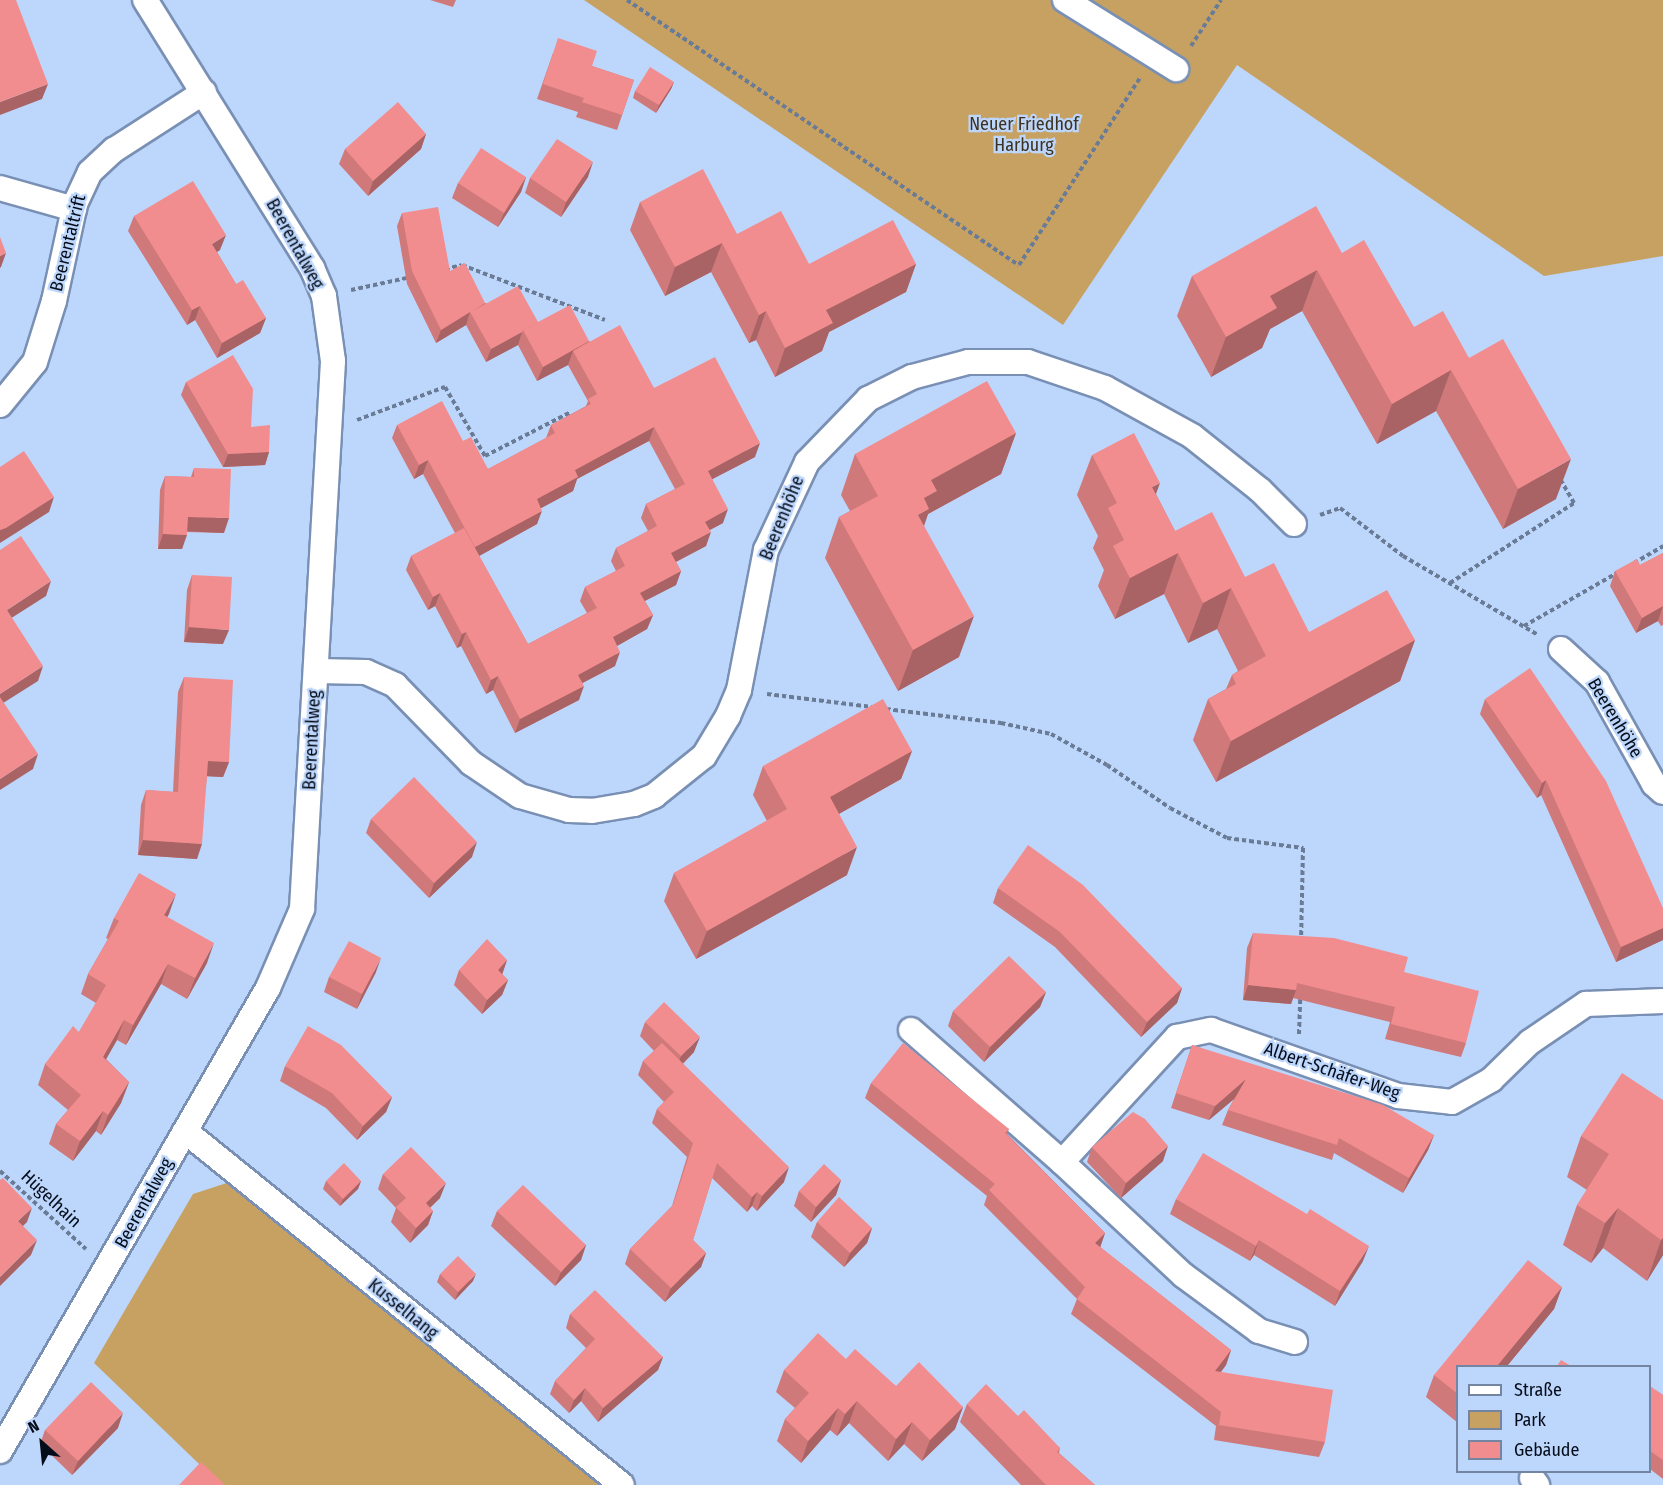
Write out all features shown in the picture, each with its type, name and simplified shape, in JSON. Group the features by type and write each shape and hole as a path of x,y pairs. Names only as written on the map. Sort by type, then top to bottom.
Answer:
{"street":[{"name":"Beerentalweg","path":"0,1451 268,988 302,909 333,362 324,296 312,268 145,0"},
{"path":"1065,0 1176,69"},
{"name":"Beerentaltrift","path":"0,405 34,362 54,301 74,209 82,186 100,162 204,92"},
{"path":"0,188 74,209"},
{"name":"Beerenhöhe","path":"316,671 350,670 380,677 404,693 491,779 542,803 592,811 634,804 671,786 689,772 716,738 739,690 766,550 807,462 868,399 912,377 942,367 990,360 1028,362 1081,377 1192,436 1260,490 1294,524"},
{"name":"Beerenhöhe","path":"1561,649 1598,682 1654,784 1663,792"},
{"name":"Albert-Schäfer-Weg","path":"1062,1162 1177,1036 1211,1030 1398,1096 1452,1102 1491,1080 1530,1041 1586,1004 1663,1001"},
{"path":"911,1030 1062,1162 1183,1275 1259,1331 1295,1342"},
{"name":"Kusselhang","path":"185,1131 622,1485"}],"path":[{"path":"627,0 1019,265 1146,69 1151,55"},
{"path":"1176,69 1221,0"},
{"path":"439,271 462,266 605,320"},
{"path":"324,296 416,276"},
{"path":"353,422 445,387 485,456 571,412"},
{"path":"1450,583 1574,503 1557,472"},
{"path":"1294,524 1340,508 1404,556 1561,649"},
{"path":"1524,626 1663,546"},
{"path":"739,690 1001,723 1051,734 1107,765 1170,808 1227,838 1303,848 1301,943"},
{"path":"1299,1061 1300,990"},
{"name":"Hügelhain","path":"0,1171 83,1248"}],"green space":[{"name":"Neuer Friedhof Harburg","path":"584,0 1663,0 1663,256 1544,276 1237,65 1063,325"},
{"path":"242,1178 622,1485 221,1485 94,1363 193,1194"}],"building":[{"path":"0,0 16,0 48,84 0,102"},
{"path":"558,38 597,51 592,66 634,80 622,115 582,102 584,98 543,84"},
{"path":"650,67 674,82 659,105 635,91"},
{"path":"398,102 426,134 373,181 345,149"},
{"path":"557,139 593,162 566,202 530,178"},
{"path":"481,148 526,177 504,213 458,183"},
{"path":"703,169 737,234 781,211 809,264 893,220 916,264 826,310 833,323 785,348 766,311 759,315 722,243 675,267 640,202"},
{"path":"193,181 226,235 212,244 236,284 243,280 266,318 222,343 200,306 192,310 134,216"},
{"path":"1316,206 1342,253 1364,240 1414,327 1443,311 1469,358 1503,339 1571,459 1518,489 1451,370 1392,404 1317,270 1270,296 1277,308 1226,337 1192,276"},
{"path":"438,207 450,271 465,263 485,303 471,312 518,286 538,322 491,349 470,312 441,330 412,271 402,213"},
{"path":"0,237 6,253 0,256"},
{"path":"570,305 589,341 543,367 523,330"},
{"path":"620,325 654,388 715,357 760,443 708,471 728,509 705,522 711,532 671,553 681,571 640,593 653,615 613,637 620,652 578,675 584,686 520,719 498,676 491,680 466,632 462,634 440,593 433,597 411,556 464,528 528,644 597,608 585,587 625,566 616,548 657,526 646,504 685,484 654,427 575,470 578,477 537,499 542,511 475,547 428,460 419,465 397,425 442,401 463,441 471,437 488,469 555,433 551,425 591,404 588,399 597,394 573,351"},
{"path":"233,355 253,389 251,427 270,425 269,452 228,454 186,382"},
{"path":"987,381 1016,433 931,480 937,491 924,498 929,509 918,515 974,616 913,650 839,517 878,496 855,454"},
{"path":"1134,433 1160,483 1152,487 1175,531 1212,512 1245,577 1274,563 1309,632 1387,590 1415,640 1231,741 1208,699 1236,684 1232,675 1266,656 1231,588 1203,603 1178,553 1130,578 1113,546 1124,540 1108,508 1117,503 1092,455"},
{"path":"24,451 54,497 0,530 0,467"},
{"path":"194,468 231,469 229,518 188,517 187,535 163,534 165,476 194,477"},
{"path":"21,536 51,581 7,610 43,666 0,694 0,550"},
{"path":"1663,553 1663,606 1642,618 1615,571 1637,559 1640,565"},
{"path":"192,575 232,577 229,630 189,627"},
{"path":"1530,668 1606,781 1663,908 1663,928 1621,947 1546,780 1542,783 1485,699"},
{"path":"184,677 233,680 229,762 208,761 202,844 143,840 146,790 178,792"},
{"path":"0,697 38,754 0,779"},
{"path":"883,699 912,751 830,797 857,847 707,931 674,873 787,809 763,766"},
{"path":"414,777 477,842 434,883 371,819"},
{"path":"1028,845 1083,885 1182,988 1147,1022 1060,932 998,888"},
{"path":"139,873 176,894 164,915 214,943 195,978 168,964 133,1025 124,1020 103,1057 129,1082 108,1115 103,1111 80,1141 56,1124 81,1095 45,1064 73,1026 79,1032 106,985 88,974 119,921 114,918"},
{"path":"1253,933 1334,938 1381,950 1408,957 1404,972 1479,991 1466,1043 1391,1024 1395,1007 1297,983 1296,990 1248,985"},
{"path":"487,939 507,960 498,970 508,980 487,1000 459,970"},
{"path":"349,941 381,958 362,994 329,977"},
{"path":"1009,956 1046,992 990,1047 953,1011"},
{"path":"664,1002 700,1037 681,1056 645,1022"},
{"path":"308,1026 341,1045 392,1097 363,1126 332,1093 285,1066"},
{"path":"662,1043 789,1167 762,1196 757,1192 752,1197 717,1163 693,1240 706,1253 671,1288 630,1249 673,1205 693,1143 657,1109 674,1092 643,1061"},
{"path":"903,1043 1009,1129 1005,1133 1105,1233 1095,1243 1231,1350 1215,1371 1333,1390 1325,1442 1219,1425 1221,1412 1077,1299 1085,1287 989,1190 995,1184 871,1083"},
{"path":"1192,1045 1383,1105 1434,1135 1409,1178 1339,1138 1337,1145 1228,1110 1246,1079 1215,1106 1176,1093"},
{"path":"1622,1073 1663,1100 1663,1238 1661,1240 1618,1208 1605,1223 1577,1205 1609,1154 1581,1136"},
{"path":"1133,1112 1145,1119 1168,1146 1126,1183 1092,1147"},
{"path":"411,1147 446,1183 426,1203 433,1211 416,1228 396,1207 406,1198 383,1174"},
{"path":"1203,1153 1307,1214 1310,1209 1369,1246 1340,1291 1259,1240 1256,1246 1176,1199"},
{"path":"344,1163 361,1181 343,1199 326,1181"},
{"path":"824,1164 841,1180 816,1207 799,1191"},
{"path":"3,1178 32,1208 18,1221 37,1240 0,1277 0,1180"},
{"path":"523,1185 586,1245 561,1272 497,1211"},
{"path":"839,1197 872,1228 850,1253 817,1222"},
{"path":"458,1256 476,1274 458,1292 440,1274"},
{"path":"1528,1260 1562,1287 1498,1365 1456,1365 1456,1392 1434,1375"},
{"path":"595,1290 663,1357 603,1408 585,1388 574,1400 555,1381 595,1339 570,1314"},
{"path":"818,1333 846,1359 855,1349 896,1386 919,1362 963,1407 930,1440 912,1422 896,1439 857,1401 845,1414 838,1408 808,1441 785,1419 809,1393 784,1370"},
{"path":"1561,1360 1569,1365 1558,1365"},
{"path":"91,1382 123,1413 78,1461 45,1430"},
{"path":"986,1384 1018,1416 1024,1410 1060,1448 1057,1452 1095,1485 1046,1485 967,1404"},
{"path":"1651,1387 1663,1395 1663,1460 1651,1452"},
{"path":"201,1462 225,1485 179,1485"}]}
